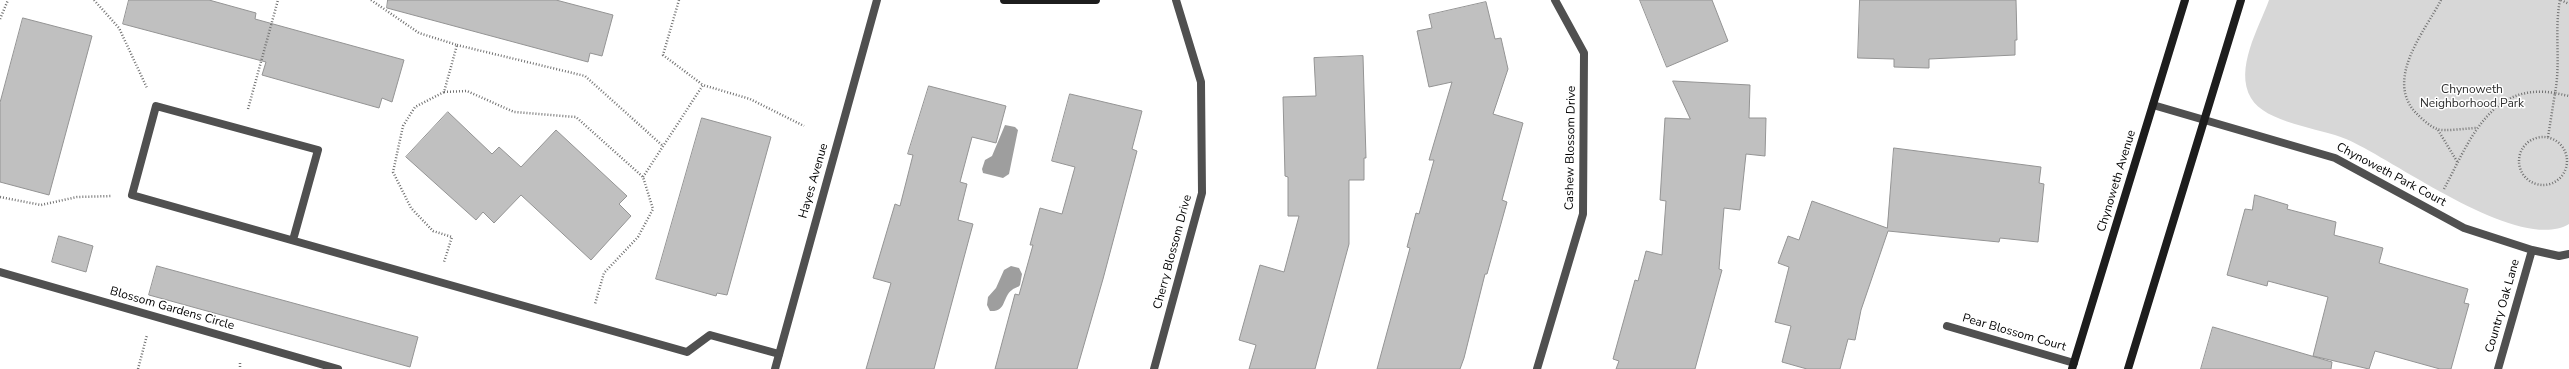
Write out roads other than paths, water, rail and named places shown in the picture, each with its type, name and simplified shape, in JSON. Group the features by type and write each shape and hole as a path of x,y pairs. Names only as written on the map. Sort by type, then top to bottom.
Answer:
{"street":[{"name":"Hayes Avenue","path":"775,369 877,0"},
{"path":"1004,0 1096,0"},
{"name":"Cherry Blossom Drive","path":"1154,369 1202,193 1201,82 1176,0"},
{"name":"Cashew Blossom Drive","path":"1537,369 1583,214 1584,53 1555,0"},
{"name":"Chynoweth Avenue","path":"2073,366 2185,0"},
{"path":"2128,369 2241,0"},
{"name":"Chynoweth Park Court","path":"2153,105 2335,158 2464,228 2532,250 2559,256 2569,254"},
{"path":"293,240 318,150 156,106 132,195 686,352 710,335 779,354"},
{"name":"Country Oak Lane","path":"2498,369 2532,250"},
{"name":"Blossom Gardens Circle","path":"0,272 338,369"},
{"name":"Pear Blossom Court","path":"1947,326 2073,366"}],"park label":[{"name":"Chynoweth Neighborhood Park","path":"2472,97"}]}
